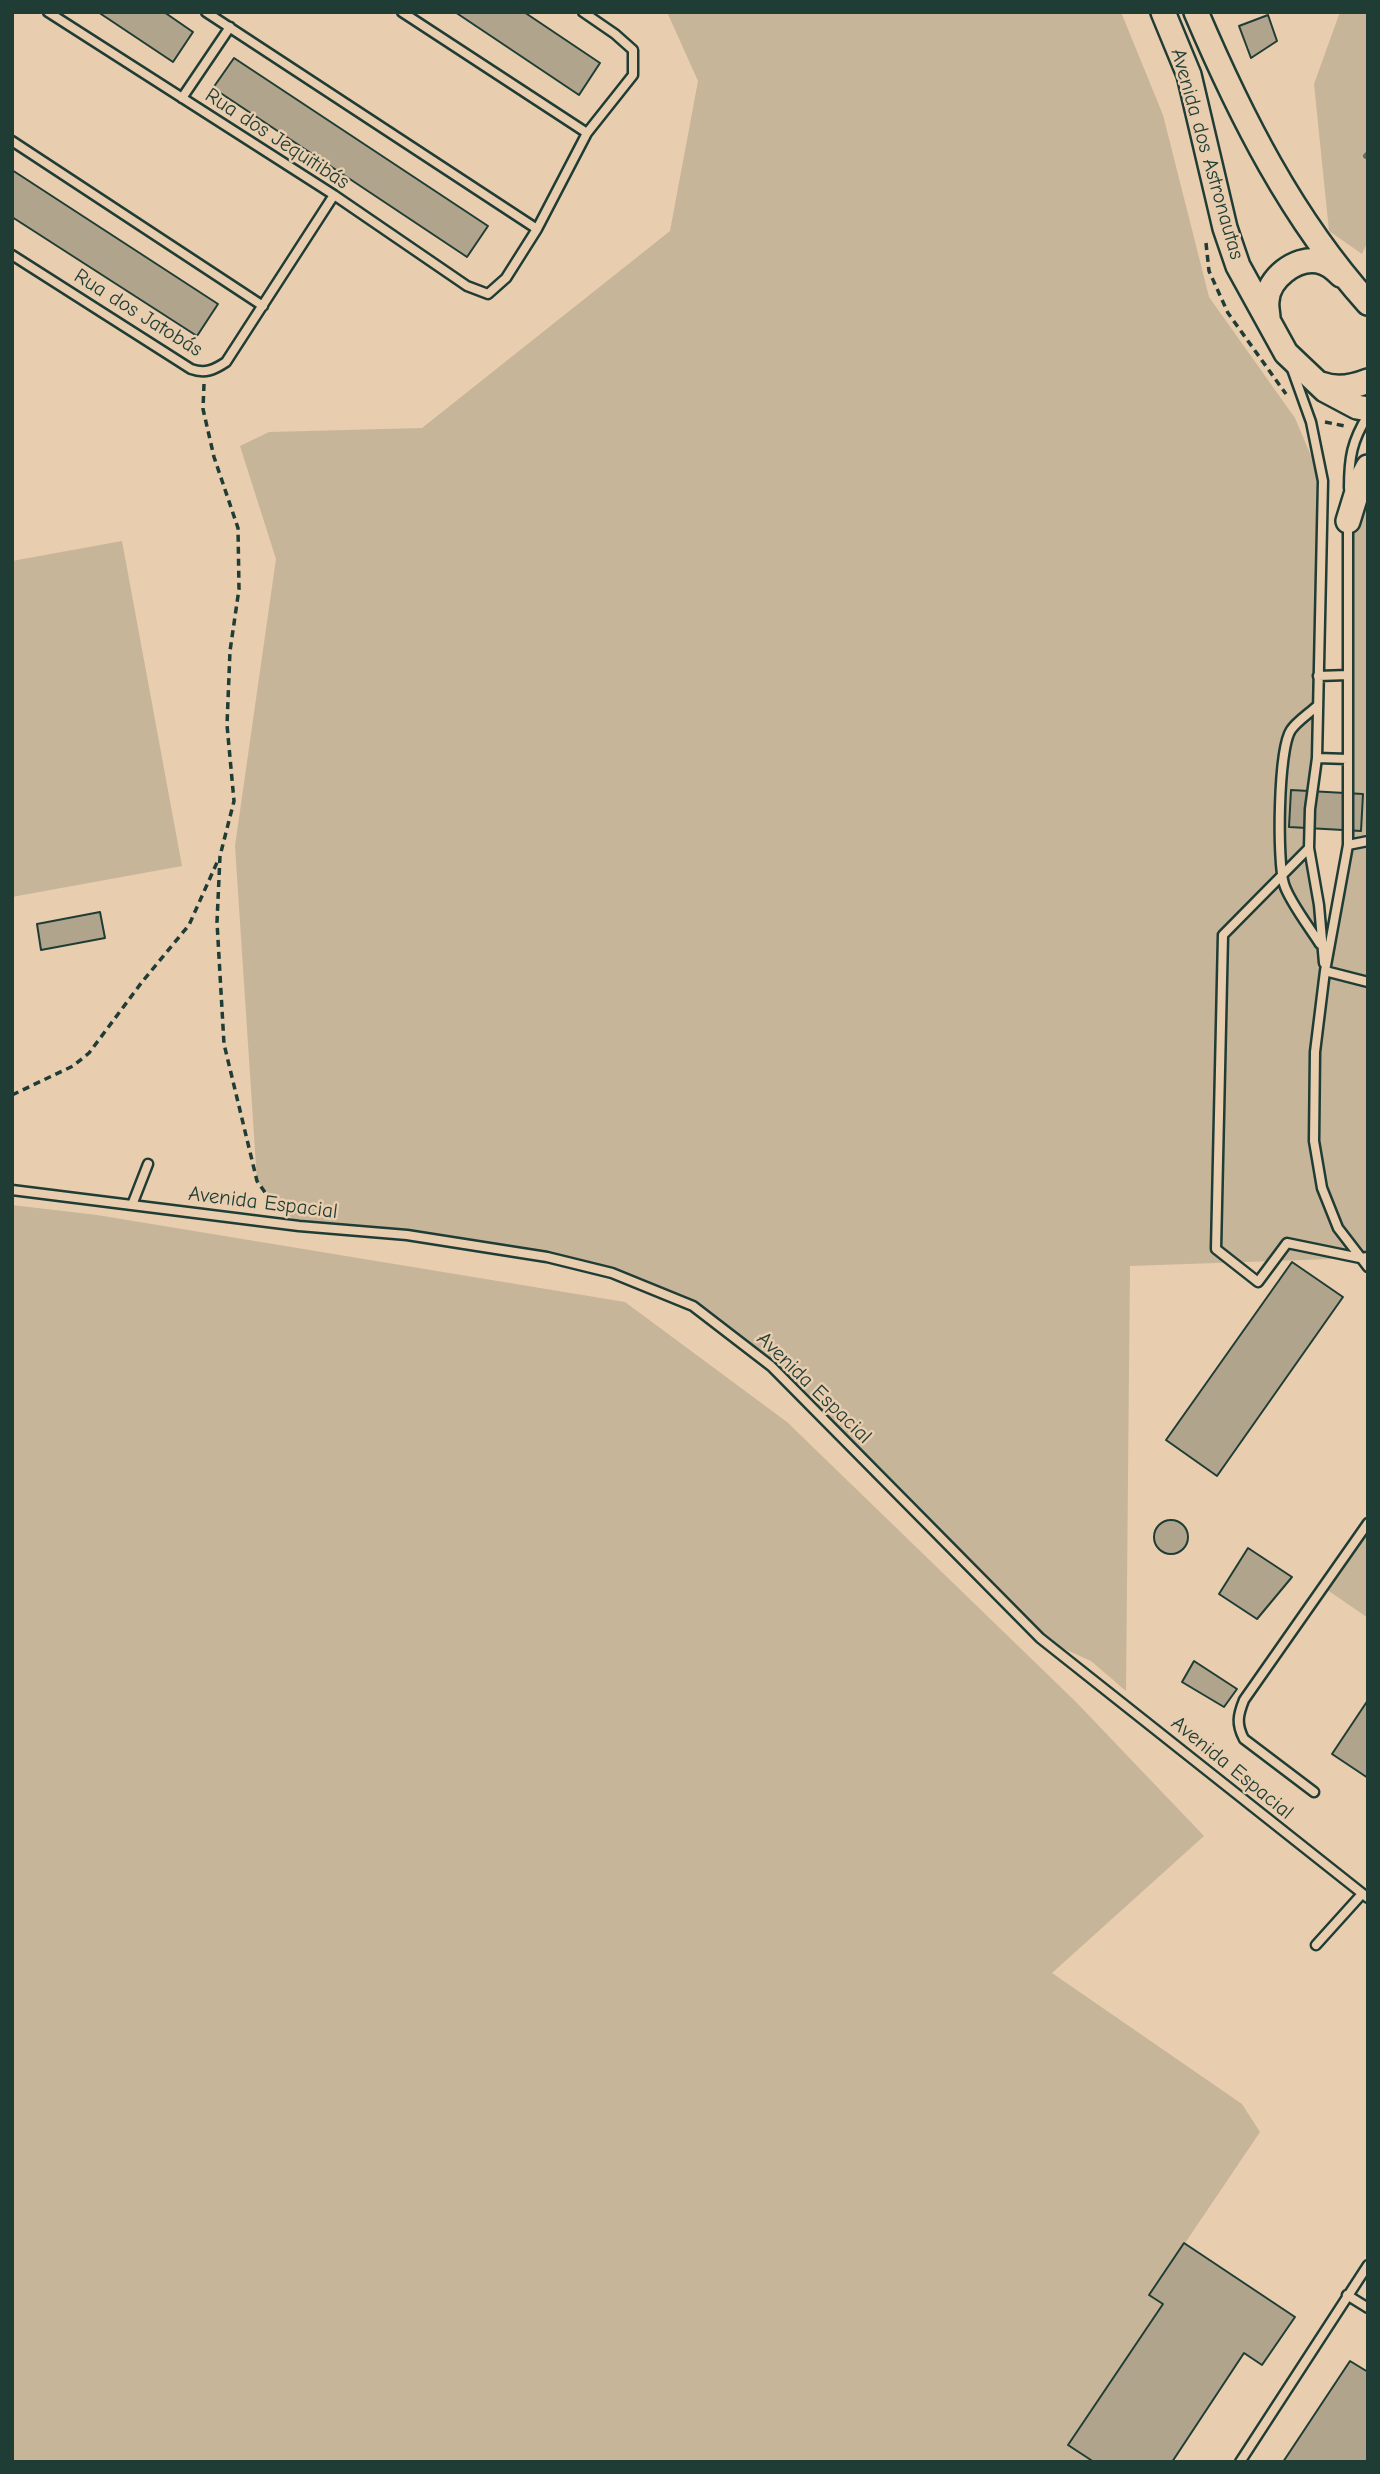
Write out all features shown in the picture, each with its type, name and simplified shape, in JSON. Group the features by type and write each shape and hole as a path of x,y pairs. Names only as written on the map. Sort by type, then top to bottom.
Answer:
{"main road":[{"name":"Avenida dos Astronautas","path":"1163,12 1189,75 1225,228 1238,265 1286,353 1312,379 1342,399 1368,409"},
{"name":"Avenida dos Astronautas","path":"1196,12 1260,149 1301,214 1349,282 1368,303"},
{"path":"1268,319 1266,299 1271,288 1280,275 1294,264 1318,261 1335,269 1349,282"},
{"path":"1312,379 1326,386 1339,387 1355,386 1368,381"},
{"path":"1348,521 1360,482 1368,467"}],"lane":[{"name":"Rua dos Jequitibás","path":"48,12 334,195 467,286 488,294 506,278 537,229"},
{"path":"206,12 537,229 587,134 633,75 633,50 583,12"},
{"path":"402,12 587,134"},
{"path":"182,98 230,27"},
{"path":"12,141 263,306"},
{"name":"Rua dos Jatobás","path":"12,255 191,369 204,372 226,362 334,195"},
{"path":"1286,353 1311,422 1323,481 1317,758 1310,809 1309,848 1319,905 1325,971"},
{"path":"1368,415 1355,436 1349,462 1348,845 1325,971 1315,1052 1314,1142 1322,1188 1338,1228 1364,1258 1368,1267"},
{"path":"1318,676 1348,675"},
{"path":"1318,705 1290,731 1284,751 1280,811 1284,886 1321,946"},
{"path":"1317,758 1348,759"},
{"path":"1348,845 1368,841"},
{"path":"1309,848 1223,935 1216,1248 1258,1282 1287,1243 1364,1258"},
{"path":"1325,971 1368,982"},
{"path":"132,1205 148,1164"},
{"name":"Avenida Espacial","path":"12,1190 299,1226 407,1236 547,1256 612,1273 693,1306 771,1366 1040,1637 1365,1896"},
{"path":"1314,1792 1244,1739 1238,1728 1238,1715 1244,1700 1368,1523"},
{"path":"1316,1945 1365,1896"},
{"path":"1240,2462 1368,2264"},
{"path":"1347,2295 1368,2308"}],"path":[{"path":"12,1094 73,1066 89,1053 189,925 220,856 234,801 227,725 230,650 239,589 238,528 214,457 203,409 204,372"},
{"path":"220,856 217,922 224,1044 257,1181 271,1201 299,1226"}],"shaded area":[{"path":"667,12 1121,12 1163,115 1209,297 1295,418 1322,482 1309,848 1324,967 1348,845 1350,523 1368,501 1368,1265 1360,1258 1130,1266 1126,1691 1091,1661 1040,1638 771,1366 693,1306 612,1273 407,1236 299,1226 257,1181 235,846 276,559 240,446 269,432 422,428 670,231 698,81"},
{"path":"1340,12 1368,12 1368,241 1362,254 1329,231 1314,84"},
{"path":"122,541 182,866 12,897 12,561"},
{"path":"12,1205 97,1215 625,1302 787,1422 1076,1702 1204,1836 1052,1973 1242,2104 1260,2132 1150,2295 1163,2304 1068,2444 1094,2462 12,2462"},
{"path":"1368,1527 1368,1618 1326,1589"}],"building":[{"path":"98,12 164,12 193,32 173,62"},
{"path":"455,12 524,12 600,63 579,95"},
{"path":"1268,15 1277,41 1251,58 1239,26"},
{"path":"234,58 488,226 467,257 213,88"},
{"path":"12,170 218,304 197,336 12,217"},
{"path":"1291,790 1363,794 1361,831 1289,827"},
{"path":"100,912 105,938 41,950 37,924"},
{"path":"1292,1262 1343,1297 1217,1476 1166,1440"},
{"path":"1171,1520 1183,1525 1188,1537 1183,1549 1171,1554 1159,1549 1154,1537 1159,1525"},
{"path":"1248,1548 1292,1577 1257,1619 1219,1594"},
{"path":"1194,1661 1237,1689 1224,1707 1182,1682"},
{"path":"1368,1700 1368,1778 1332,1754"},
{"path":"1184,2243 1295,2317 1262,2365 1244,2353 1172,2462 1094,2462 1068,2445 1163,2304 1149,2295"},
{"path":"1350,2361 1368,2372 1368,2462 1283,2462"}]}
